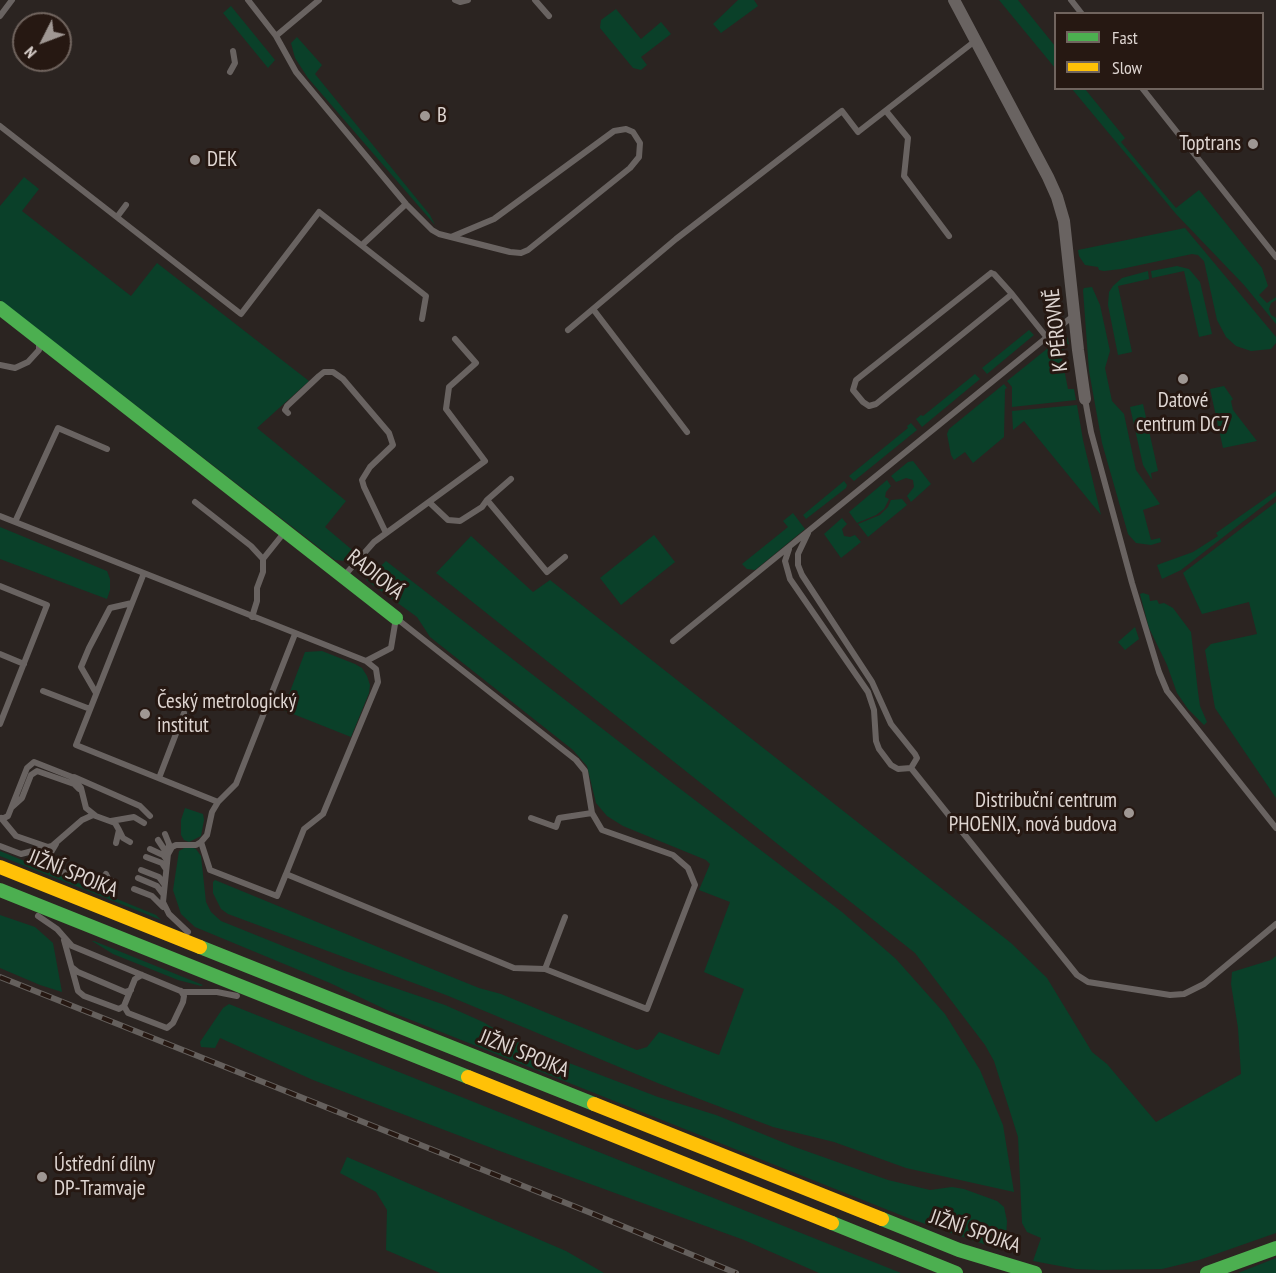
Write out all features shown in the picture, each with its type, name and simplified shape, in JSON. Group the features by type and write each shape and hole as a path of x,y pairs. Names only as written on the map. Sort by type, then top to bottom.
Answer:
{"main road":[{"name":"RADIOVÁ","path":"0,308 396,618"},
{"name":"JIŽNÍ SPOJKA","path":"0,867 959,1250 1035,1273"},
{"name":"JIŽNÍ SPOJKA","path":"2,890 956,1273"},
{"path":"1208,1273 1276,1248"}],"street":[{"name":"K PÉROVNĚ","path":"954,0 1057,197 1064,221 1085,399"}],"lane":[{"path":"0,16 12,0"},
{"path":"248,0 276,36 296,72 406,204 432,231 451,237 510,252 521,253 528,250 630,168 639,157 640,143 633,132 626,129 614,131 494,219 451,237"},
{"path":"254,8 259,0"},
{"path":"276,36 319,0"},
{"path":"455,0 460,2 468,0"},
{"path":"536,0 549,16"},
{"path":"568,330 676,238 842,111 858,132 975,40"},
{"path":"230,72 235,63 233,51"},
{"path":"1144,90 1276,257"},
{"path":"886,111 908,138 904,176 949,236"},
{"path":"0,126 241,314 319,212 426,296 422,319"},
{"path":"362,245 406,204"},
{"path":"117,217 126,205"},
{"path":"1012,294 876,404 866,405 855,392 853,386 856,380 991,273 1012,294 1047,339"},
{"path":"593,309 687,432"},
{"path":"673,641 1075,315"},
{"path":"0,365 15,368 28,362 39,350 40,339"},
{"path":"344,577 374,542 485,461 446,409 449,387 476,363 455,339"},
{"path":"288,413 285,410 287,406 319,376 328,372 338,374 383,425 392,438 393,445 370,467 363,480 364,487 386,533"},
{"name":"K PÉROVNĚ","path":"1085,399 1091,432 1132,583 1167,691 1276,828"},
{"path":"15,522 58,428 107,449"},
{"path":"429,502 448,520 456,521 468,517 482,507 512,479"},
{"path":"487,500 547,572 565,557"},
{"path":"195,502 251,546 263,559"},
{"path":"0,516 366,661 376,669 378,682 323,814 304,829 278,896 210,870 201,842"},
{"path":"252,617 257,601 257,588 263,572 263,559 285,531"},
{"path":"808,533 798,554 798,565 802,575 872,682 891,724 915,754 917,758 911,768"},
{"path":"789,549 785,561 790,579 868,692 874,710 876,741 879,749 891,765 898,769 911,768"},
{"path":"144,573 76,745 218,802"},
{"path":"0,586 47,605 0,724"},
{"path":"96,693 81,668 89,648 110,608 132,603"},
{"path":"286,874 514,968 545,969 647,1009 695,885 688,868 673,855 602,830 592,813 585,771 576,759 396,618"},
{"name":"RADIOVÁ","path":"366,661 391,648 396,618"},
{"path":"167,858 176,845 196,845 207,835 212,812 218,802 236,784 295,634"},
{"path":"0,654 24,664"},
{"path":"18,679 26,683"},
{"path":"42,691 90,709"},
{"path":"159,778 184,713"},
{"path":"1,818 6,818 27,768 32,763 70,775 140,806 151,816 145,813 119,821 111,821 96,816 86,808 80,786 70,775"},
{"path":"911,768 1077,975 1088,982 1170,995 1184,994 1200,987 1276,924"},
{"path":"11,808 22,798 31,775 37,771 74,784 82,794"},
{"path":"531,818 555,827 560,818 592,813"},
{"path":"71,875 56,869 50,862 50,854 54,845 86,817 96,816"},
{"path":"1,818 16,836 43,846 54,845"},
{"path":"131,818 138,818 144,823"},
{"path":"111,821 118,839 123,838 130,842"},
{"path":"165,834 168,841 163,894 166,910"},
{"path":"158,840 165,849 167,858"},
{"path":"0,846 21,854 54,845"},
{"path":"150,849 167,858"},
{"path":"146,857 162,863 166,869"},
{"path":"141,870 159,877 164,885"},
{"path":"91,883 100,883 106,874 109,880 114,882"},
{"path":"138,879 159,887 163,894"},
{"path":"134,889 152,896 180,926 239,963"},
{"path":"2,890 53,927 72,946 180,991 224,993 287,1006"},
{"path":"545,969 565,917"},
{"path":"63,937 79,993 117,1009 124,1006 137,977 142,975"},
{"path":"71,964 78,972 125,992 131,990"},
{"path":"124,1006 128,1013 167,1028 173,1023 183,1002 184,996 180,991"},
{"path":"959,1250 1014,1273"}],"green space":[{"path":"738,0 754,0 758,6 721,33 713,24"},
{"path":"999,0 1018,0 1054,45 1054,67"},
{"path":"231,6 275,60 268,68 223,13"},
{"path":"616,9 641,39 661,22 671,34 641,57 647,65 641,70 633,68 600,28 601,20"},
{"path":"297,37 322,65 315,74 430,215 435,225 308,78 295,58 291,43"},
{"path":"1073,90 1086,90 1125,138 1121,142 1176,208 1199,190 1262,268 1268,286 1259,295 1267,303 1276,297 1269,309 1271,315 1276,318 1276,324 1244,285 1176,214"},
{"path":"24,177 39,189 22,211 131,296 157,263 309,381 257,428 346,501 325,527 357,554 354,557 346,561 335,560 0,300 0,206"},
{"path":"1185,228 1276,337 1276,343 1271,349 1251,351 1236,346 1226,337 1217,320 1204,261 1198,255 1192,254 1104,271 1099,270 1098,267 1085,265 1079,256 1078,250"},
{"path":"1177,266 1189,269 1200,282 1212,334 1199,337 1184,271 1152,278 1151,271"},
{"path":"1148,271 1149,279 1118,286 1132,352 1118,355 1108,305 1109,292 1122,278"},
{"path":"1092,287 1100,305 1110,351 1105,368 1112,401 1124,414 1136,470 1160,504 1143,510 1151,540 1160,538 1161,542 1151,545 1136,543 1128,534 1102,443 1089,371 1083,290"},
{"path":"1029,330 1034,335 987,374 982,368"},
{"path":"1063,336 1067,337 1069,344 1065,345 1061,354 1068,389 1074,389 1076,400 1012,407 1012,387 1007,381"},
{"path":"975,374 980,379 922,427 916,419 923,416"},
{"path":"1004,384 1007,388 1005,389 1004,437 973,463 965,452 954,460 947,434 949,429"},
{"path":"1224,386 1233,399 1231,401 1233,410 1257,441 1223,448 1210,389"},
{"path":"1143,404 1158,471 1151,473 1152,480 1143,465 1130,407"},
{"path":"1077,405 1101,515 1024,421 1013,430 1012,411"},
{"path":"911,423 917,430 854,481 849,476 908,428 907,426"},
{"path":"913,461 931,484 911,502 907,496 914,487 913,480 906,478 896,482 891,476 908,462"},
{"path":"887,480 891,486 886,492 885,497 889,499 884,509 857,523 849,512"},
{"path":"844,481 846,488 806,519 803,515"},
{"path":"1276,491 1276,496 1181,570 1162,579 1157,565 1193,552 1218,536 1216,533"},
{"path":"902,499 907,505 868,537 858,524 880,515 891,500"},
{"path":"1276,502 1276,798 1215,708 1205,650 1211,644 1257,634 1249,602 1202,614 1183,573"},
{"path":"793,513 805,529 755,570 747,569 742,564 788,527 783,521"},
{"path":"842,518 847,524 842,529 844,536 855,535 861,542 841,558 824,534"},
{"path":"0,527 107,571 110,590 107,599 0,559"},
{"path":"654,535 675,562 621,605 600,578"},
{"path":"471,536 533,592 550,580 1011,943 1047,978 1092,1052 1107,1064 1156,1122 1241,1074 1238,1028 1231,984 1232,972 1271,960 1276,956 1276,1233 1199,1260 1162,1269 1076,1269 1033,1261 1041,1238 1027,1232 1022,1223 1018,1137 994,1061 985,1045 915,953 436,573"},
{"path":"386,561 842,912 896,959 945,1014 980,1070 1003,1125 1014,1192 906,1168 834,1142 773,1127 660,1084 446,995 228,914 221,909 213,893 215,880 637,1050 647,1047 659,1032 719,1055 744,989 704,972 730,902 699,890 710,864 706,860 623,826 607,816 596,803 587,766 573,750 430,637 417,617 366,580"},
{"path":"1140,594 1149,595 1150,601 1157,600 1159,604 1164,603 1173,608 1191,632 1200,706 1207,722 1204,725 1188,709 1177,693 1167,665 1149,628"},
{"path":"1135,627 1139,639 1125,650 1118,642"},
{"path":"322,651 355,664 362,668 367,676 370,685 369,693 351,737 283,710 305,652"},
{"path":"185,808 203,814 204,820 201,836 189,842 181,835 181,820"},
{"path":"188,846 196,849 201,856 206,902 211,912 221,921 345,971 445,1005 483,1022 517,1042 556,1058 658,1097 716,1115 792,1146 888,1180 930,1190 952,1187 964,1189 997,1201 1004,1207 1007,1221 1006,1238 1001,1250 908,1218 391,1012 330,983 195,927 181,914 173,890 179,851"},
{"path":"0,851 156,915 161,920 0,856"},
{"path":"0,915 35,927 53,943 62,992 0,968"},
{"path":"92,941 203,985 178,980 113,954"},
{"path":"229,1004 901,1273 819,1273 744,1240 313,1080 220,1038 215,1048 201,1047 200,1042 223,1008"},
{"path":"347,1157 566,1251 604,1273 440,1273 386,1250 387,1210 376,1192 340,1173"},
{"path":"1276,1258 1276,1273 1238,1273"}],"railway":[{"path":"0,977 736,1273"}],"traffic: fast":[{"path":"0,308 396,618"},
{"path":"0,890 468,1077"},
{"path":"200,947 594,1104"},
{"path":"882,1219 959,1250 1035,1273"},
{"path":"832,1223 956,1273"},
{"path":"1207,1273 1276,1248"}],"traffic: slow":[{"path":"0,867 200,947"},
{"path":"468,1077 832,1223"},
{"path":"594,1104 882,1219"}],"place":[{"name":"B","path":"425,116"},
{"name":"Toptrans","path":"1253,144"},
{"name":"DEK","path":"195,160"},
{"name":"Datové centrum DC7","path":"1183,379"},
{"name":"Český metrologický institut","path":"145,714"},
{"name":"Distribuční centrum PHOENIX, nová budova","path":"1129,813"},
{"name":"Ústřední dílny DP-Tramvaje","path":"42,1177"}]}
